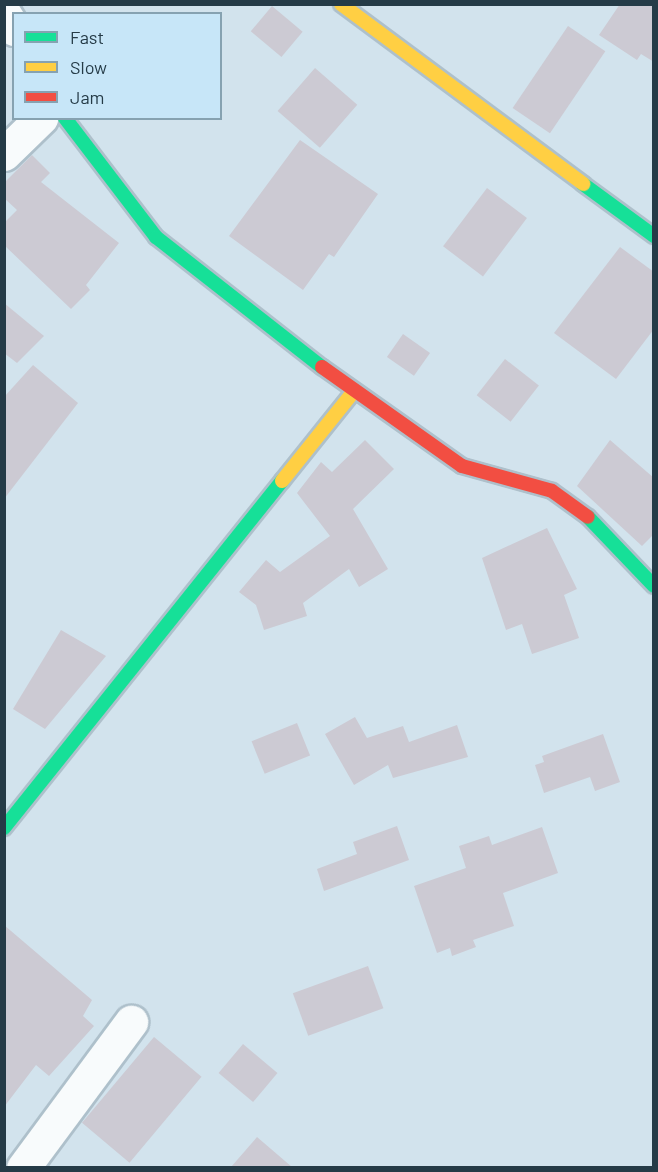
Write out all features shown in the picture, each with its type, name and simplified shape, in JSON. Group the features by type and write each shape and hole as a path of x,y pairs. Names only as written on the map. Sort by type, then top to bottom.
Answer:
{"street":[{"path":"341,4 654,236"},
{"path":"4,13 12,26"},
{"path":"4,154 39,120"},
{"path":"67,120 156,237 354,391 462,466 552,490 588,518 654,586"},
{"path":"4,828 354,391"},
{"path":"22,1167 131,1022"}],"building":[{"path":"620,4 654,4 654,62 641,54 637,60 599,35"},
{"path":"272,6 303,32 281,57 251,31"},
{"path":"568,26 605,51 550,133 513,108"},
{"path":"315,68 357,105 320,148 278,111"},
{"path":"300,140 378,194 334,257 329,254 303,290 229,236"},
{"path":"32,155 50,173 41,182 119,243 86,285 90,290 71,309 4,245 4,223 17,210 4,198 4,183"},
{"path":"487,188 527,218 483,276 443,246"},
{"path":"620,247 654,272 654,329 616,379 554,333"},
{"path":"4,303 44,336 17,363 4,353"},
{"path":"403,334 430,353 414,376 387,357"},
{"path":"505,359 539,385 511,422 477,395"},
{"path":"33,365 78,403 4,499 4,397"},
{"path":"365,440 394,469 353,509 388,569 359,587 349,569 303,603 307,616 264,630 256,605 239,592 266,560 280,572 330,536 297,493 321,462 332,472"},
{"path":"610,440 654,478 654,534 642,546 577,486"},
{"path":"547,528 577,589 564,595 579,638 532,654 522,624 506,630 482,558"},
{"path":"61,630 106,656 45,729 13,709"},
{"path":"355,717 367,738 403,726 409,742 457,725 468,757 393,778 388,765 354,785 325,734"},
{"path":"297,723 310,755 265,774 252,741"},
{"path":"603,734 620,782 595,791 590,777 544,793 535,765 544,762 542,756"},
{"path":"397,826 409,860 324,891 317,869 357,854 353,842"},
{"path":"542,827 558,873 503,893 514,926 473,940 476,947 452,956 450,948 437,953 414,886 466,868 459,846 489,836 492,845"},
{"path":"4,925 92,1000 83,1016 94,1026 49,1076 36,1065 4,1107"},
{"path":"368,966 383,1008 308,1036 293,993"},
{"path":"154,1037 201,1077 130,1163 82,1123"},
{"path":"243,1044 277,1073 253,1102 219,1073"},
{"path":"257,1137 292,1167 231,1167"}],"traffic: fast":[{"path":"67,120 156,237 322,367"},
{"path":"583,184 654,236"},
{"path":"4,828 282,481"},
{"path":"588,517 654,586"}],"traffic: slow":[{"path":"341,4 583,184"},
{"path":"282,481 354,391"}],"traffic: jam":[{"path":"322,367 462,466 552,491 588,517"}]}
